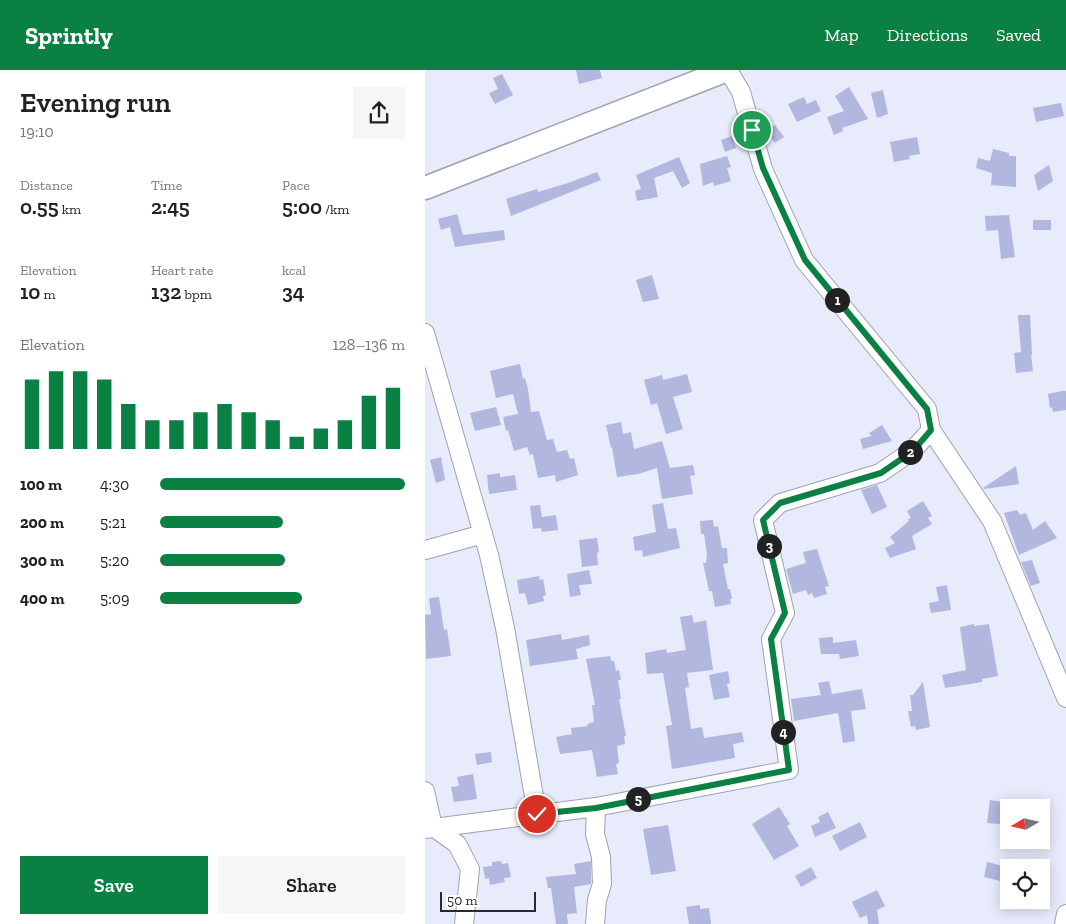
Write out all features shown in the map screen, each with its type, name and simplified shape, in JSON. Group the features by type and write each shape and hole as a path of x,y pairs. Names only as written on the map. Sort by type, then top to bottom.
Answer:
{"main road":[{"path":"425,188 727,70"}],"street":[{"path":"727,70 741,92 763,168 805,260 927,409 931,430 992,521 1066,698"},
{"path":"425,333 483,534 505,628 537,814"},
{"path":"429,828 596,808 789,770 771,639 785,613 763,520 780,503 881,473 913,451 931,430"},
{"path":"425,550 483,534"},
{"path":"425,791 429,828"},
{"path":"595,924 597,900 602,884 601,857 595,834 596,808"},
{"path":"429,828 457,844 470,869 464,924"},
{"path":"1064,924 1066,914"}],"building":[{"path":"576,70 600,70 602,78 579,84"},
{"path":"502,74 513,95 495,104 489,93 498,89 493,78"},
{"path":"849,87 868,119 842,128 843,131 834,135 827,117 844,111 835,96"},
{"path":"883,90 888,114 877,118 871,93"},
{"path":"804,97 807,104 816,100 821,111 797,122 788,104"},
{"path":"1061,103 1064,116 1036,122 1033,108"},
{"path":"775,125 784,137 775,143 766,131"},
{"path":"732,136 736,148 725,152 721,140"},
{"path":"917,137 920,154 909,156 910,159 894,162 890,142"},
{"path":"993,149 1009,153 1009,156 1016,156 1016,187 991,185 992,173 976,168 978,158 990,161"},
{"path":"727,156 731,167 727,168 731,181 714,186 713,182 703,186 700,164"},
{"path":"679,157 690,183 682,188 673,171 654,178 658,197 637,201 635,191 641,189 636,175"},
{"path":"1049,165 1053,181 1038,191 1034,175"},
{"path":"597,172 601,180 511,216 506,199 537,189 538,192"},
{"path":"457,214 463,235 504,230 505,240 455,247 450,227 441,230 438,219"},
{"path":"1009,215 1015,257 1001,259 998,230 986,231 985,216"},
{"path":"1033,220 1051,220 1051,230 1033,230"},
{"path":"652,275 659,299 643,302 636,280"},
{"path":"1018,315 1030,315 1033,371 1016,373 1014,353 1021,352"},
{"path":"520,364 523,379 525,378 528,389 531,412 539,411 547,440 553,439 557,452 567,450 570,459 574,458 578,475 556,482 555,475 538,478 533,454 530,455 527,447 514,451 503,417 518,414 513,394 496,398 490,371"},
{"path":"687,374 692,392 673,397 683,429 666,434 657,403 651,405 644,380 662,375 663,380"},
{"path":"1066,391 1066,410 1053,412 1052,407 1050,408 1048,394"},
{"path":"496,407 501,425 475,431 470,413"},
{"path":"621,422 623,434 631,432 634,449 662,441 670,468 693,465 695,475 690,476 693,494 662,499 657,468 638,474 617,477 606,425"},
{"path":"882,425 892,441 863,449 860,439 872,436 869,433"},
{"path":"441,457 445,480 436,483 430,460"},
{"path":"1016,466 1019,484 983,488"},
{"path":"500,473 500,477 515,475 517,490 489,494 487,475"},
{"path":"877,485 887,507 872,514 861,490"},
{"path":"923,501 932,516 928,518 932,524 912,536 916,549 890,558 885,548 895,543 890,537 911,518 907,511"},
{"path":"663,503 668,529 676,528 680,548 643,557 642,550 635,551 633,537 656,532 652,505"},
{"path":"540,505 542,517 556,515 558,530 542,532 541,528 533,529 530,506"},
{"path":"1017,510 1020,515 1026,513 1033,530 1045,521 1057,538 1019,555 1004,513"},
{"path":"713,520 714,527 718,526 722,548 727,548 728,563 723,564 732,599 730,599 731,604 715,607 712,591 709,591 703,563 706,563 707,554 704,534 701,534 700,521"},
{"path":"597,538 598,565 582,567 579,540"},
{"path":"817,549 829,586 825,587 827,594 814,598 812,593 808,595 806,590 793,594 786,569 806,563 803,552"},
{"path":"1032,560 1040,583 1031,586 1021,562"},
{"path":"589,570 592,584 579,585 581,595 570,597 567,574"},
{"path":"539,576 540,580 543,579 546,595 543,596 544,601 528,605 525,593 519,594 517,580"},
{"path":"947,585 951,610 931,613 929,603 939,601 936,587"},
{"path":"439,597 444,630 447,629 451,656 426,659 425,615 431,614 429,598"},
{"path":"692,615 694,623 706,620 713,670 687,673 689,687 685,688 691,729 702,727 704,738 742,732 744,742 733,744 735,758 672,769 666,726 672,725 663,673 647,674 645,653 666,649 667,653 686,650 680,617"},
{"path":"974,624 974,626 989,624 998,676 982,679 982,682 945,688 942,675 966,670 960,627"},
{"path":"561,634 562,640 589,635 590,645 576,649 578,659 530,666 526,640"},
{"path":"833,637 833,643 856,640 859,656 840,659 839,654 821,654 819,638"},
{"path":"610,656 611,661 614,661 616,671 619,670 621,680 618,680 621,699 619,699 626,736 624,736 625,744 617,746 619,763 616,764 618,774 597,777 592,750 560,754 556,737 572,734 571,728 588,726 587,724 594,722 592,705 595,705 586,659"},
{"path":"728,671 730,683 727,684 730,697 714,700 709,675"},
{"path":"829,681 832,694 862,689 866,709 851,711 855,741 843,743 838,713 794,721 791,699 821,695 818,683"},
{"path":"923,682 930,727 916,730 915,726 911,727 908,711 912,711 910,695 913,695"},
{"path":"491,752 492,762 477,765 475,754"},
{"path":"473,774 477,799 454,802 451,787 459,786 457,777"},
{"path":"990,800 1000,802 1000,824 987,823"},
{"path":"779,807 790,824 787,826 799,846 774,860 752,824"},
{"path":"828,812 836,828 815,837 811,826 820,822 818,817"},
{"path":"860,822 867,837 840,851 832,836"},
{"path":"668,825 676,871 651,875 643,829"},
{"path":"501,861 502,864 508,863 511,877 504,878 505,882 490,885 489,878 485,879 483,867 492,866 492,862"},
{"path":"591,861 591,884 574,887 577,913 567,914 568,924 556,924 551,888 548,888 546,877 576,874 574,864"},
{"path":"987,862 1000,865 1000,881 984,877"},
{"path":"811,867 817,878 801,887 795,876"},
{"path":"877,890 885,906 877,910 879,924 868,924 867,915 860,918 852,902"},
{"path":"700,905 700,909 709,908 711,924 689,924 686,907"}],"route":[{"path":"537,814 596,808 789,770 771,639 785,613 763,520 780,503 881,473 913,451 931,430 927,409 805,260 763,168 752,130"}]}
